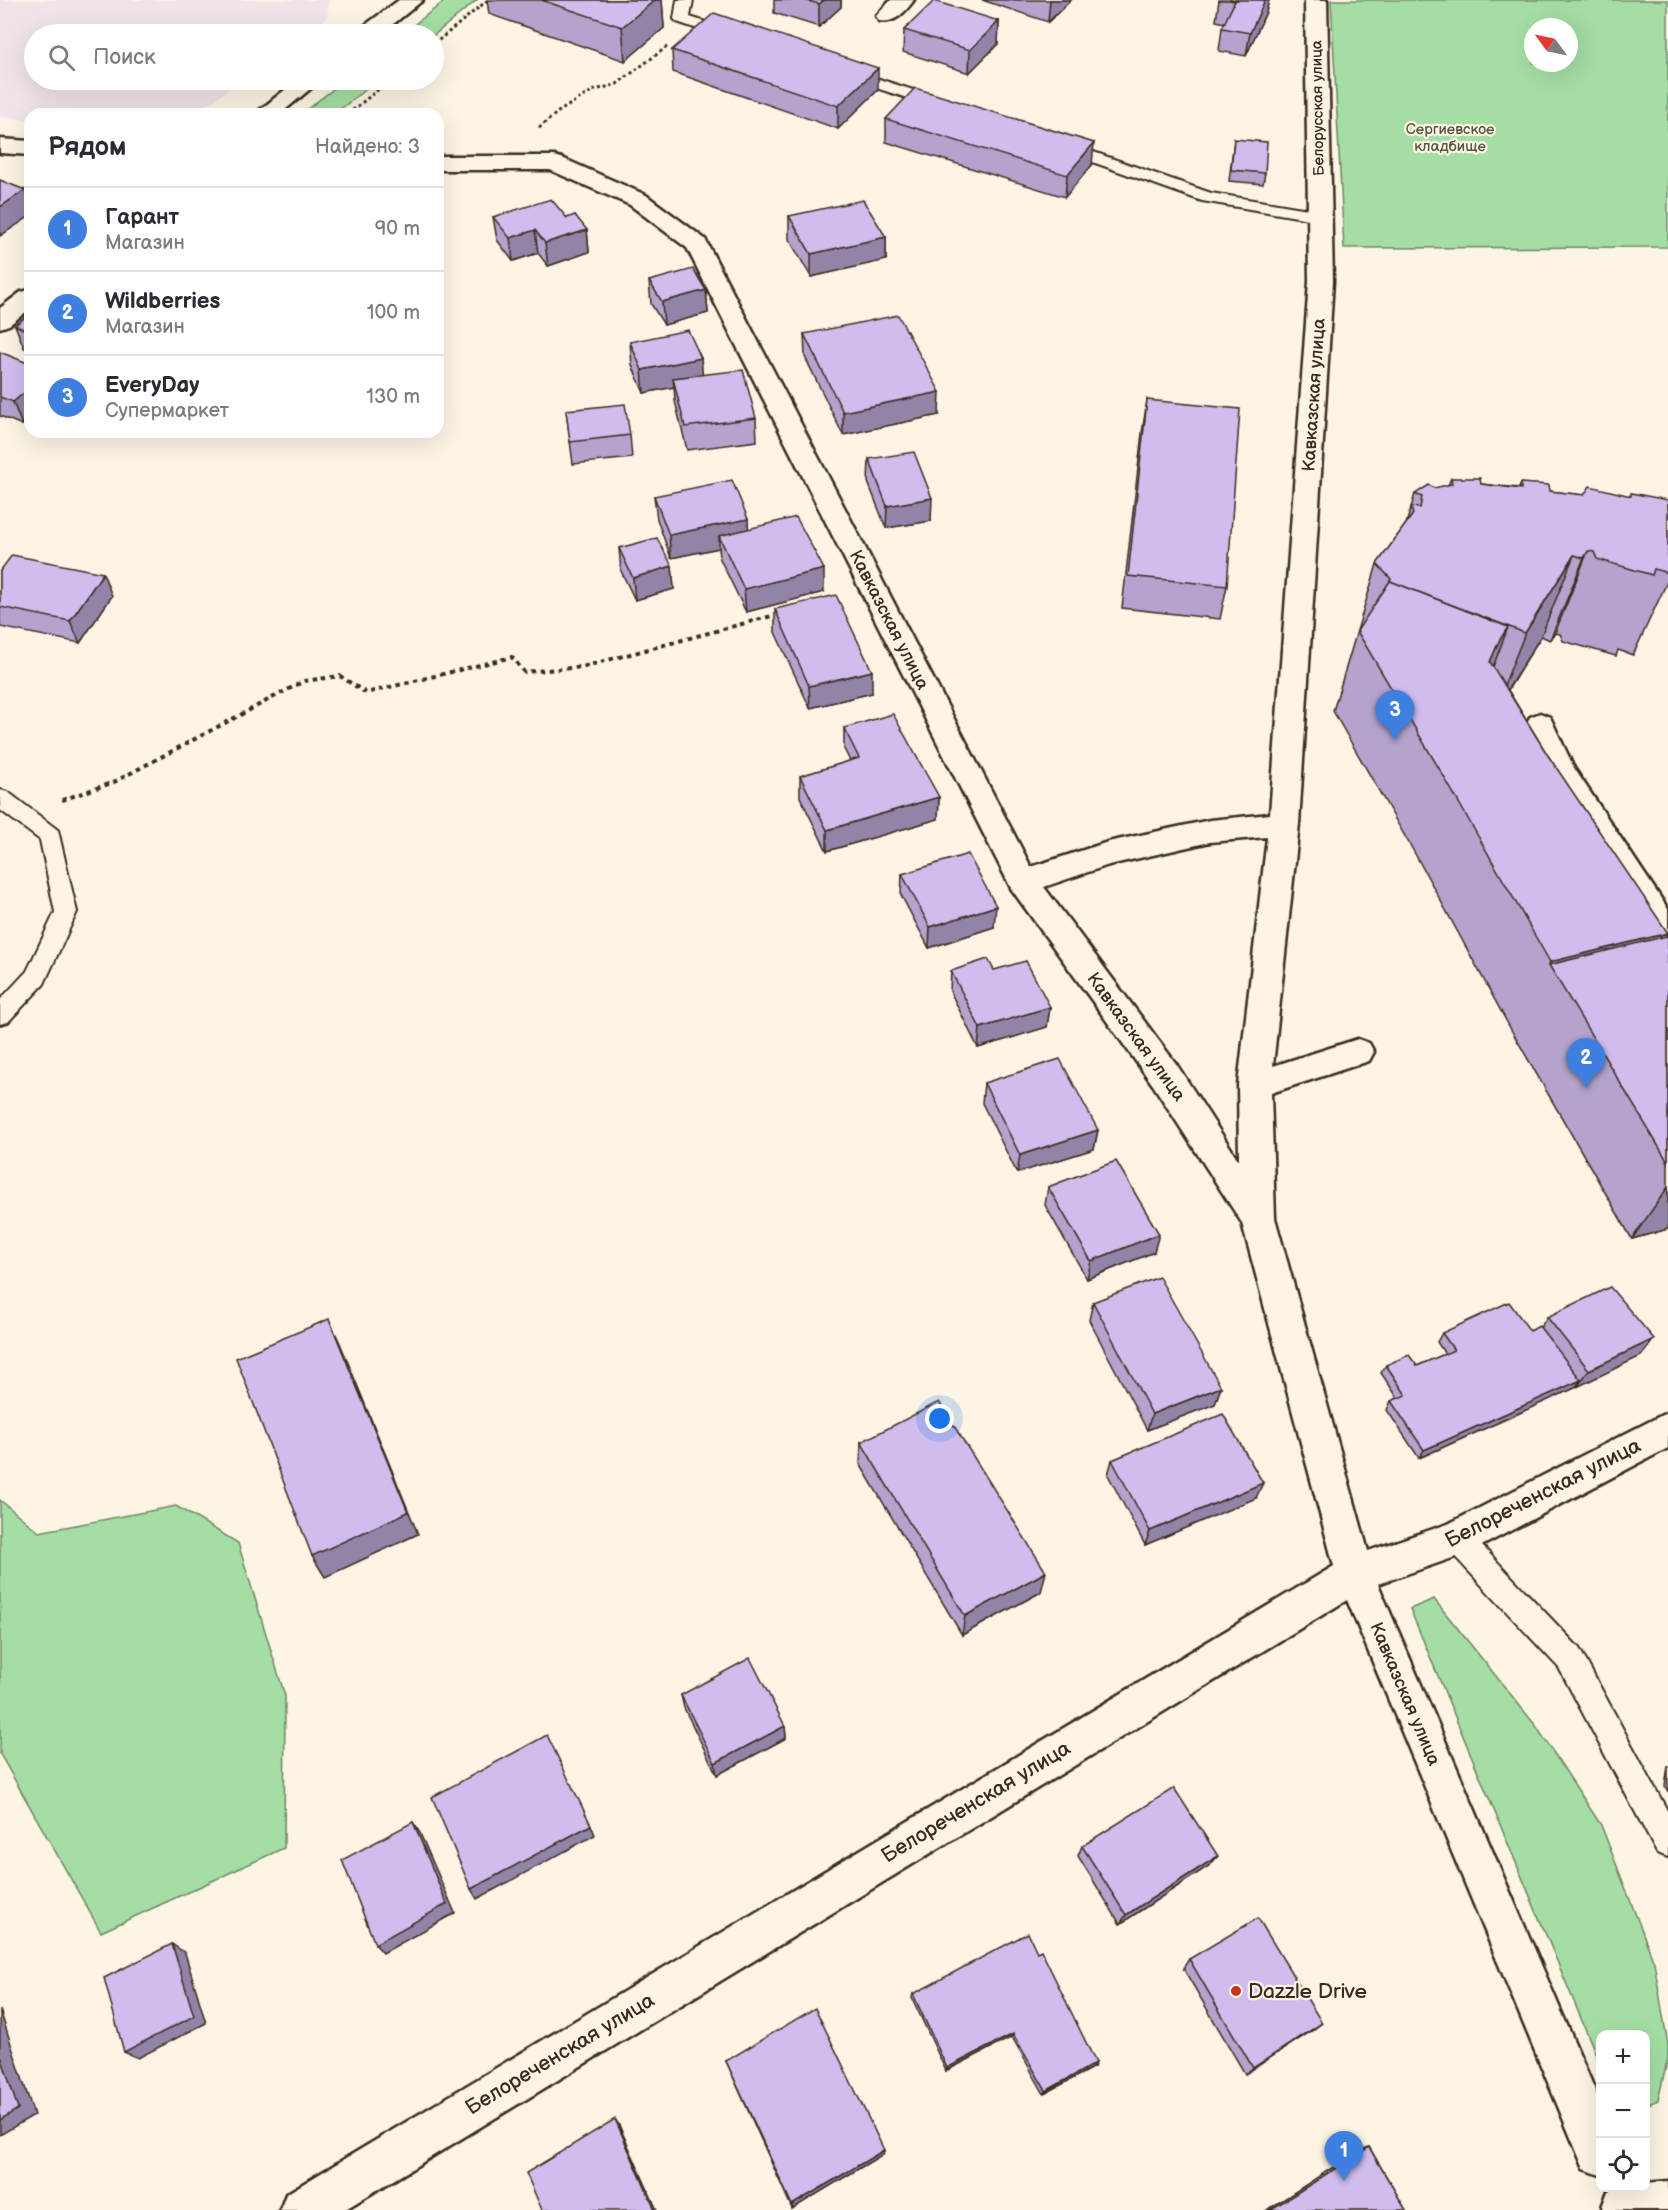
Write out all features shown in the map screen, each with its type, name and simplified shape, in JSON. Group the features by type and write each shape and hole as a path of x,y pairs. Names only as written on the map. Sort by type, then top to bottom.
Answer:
{"street":[{"path":"381,24 412,0"},
{"path":"887,16 903,0"},
{"name":"Белорусская улица","path":"1316,0 1320,216"},
{"path":"274,108 297,90"},
{"path":"0,146 24,148"},
{"name":"Кавказская улица","path":"444,163 554,163 638,200 697,244 1023,882 1165,1075 1258,1218"},
{"name":"Кавказская улица","path":"1320,216 1322,281 1284,824 1254,1085 1258,1218 1354,1574 1596,2144"},
{"path":"0,320 24,302"},
{"path":"1540,724 1561,772 1668,934"},
{"path":"1023,882 1108,854 1210,831 1284,824"},
{"path":"1254,1085 1358,1052"},
{"name":"Белореченская улица","path":"302,2210 1354,1574 1457,1539 1668,1430"},
{"path":"1621,2202 1668,2203"}],"lane":[{"path":"685,0 682,19 742,39"},
{"path":"832,68 955,109"},
{"path":"1043,140 1208,197 1320,216"},
{"path":"0,798 50,836 66,912 36,977 0,1015"},
{"path":"1457,1539 1569,1658 1668,1842"}],"path":[{"path":"444,36 488,0"},
{"path":"493,163 514,149 558,112 592,91 617,84 697,24"},
{"path":"355,108 378,90"},
{"path":"22,814 114,782 304,681 340,676 366,693 512,657 524,672 582,667 783,613"}],"shaded area":[{"path":"0,0 329,0 327,18 318,24 24,24 24,90 228,90 202,108 24,108 24,119 0,117"}],"green space":[{"path":"446,0 477,0 444,27 444,24 415,24"},
{"name":"Сергиевское кладбище","path":"1331,0 1668,0 1668,247 1344,248"},
{"path":"332,90 365,90 342,108 309,108"},
{"path":"0,1500 39,1532 176,1506 238,1543 285,1696 284,1848 101,1932 0,1754"},
{"path":"1434,1599 1536,1726 1601,1825 1654,1962 1668,2045 1668,2058 1658,2100 1650,2103 1650,2030 1596,2030 1596,2054 1410,1609"}],"building":[{"path":"541,0 655,0 622,27"},
{"path":"804,0 824,0 819,4"},
{"path":"1229,0 1265,0 1250,33 1222,28 1235,1"},
{"path":"934,1 999,21 970,50 904,30"},
{"path":"714,13 878,68 838,106 672,50"},
{"path":"915,88 1094,143 1067,175 886,119"},
{"path":"1234,139 1267,142 1265,173 1231,170"},
{"path":"0,180 24,190 24,191 0,207"},
{"path":"551,199 567,218 575,215 587,230 545,243 535,230 510,238 493,217"},
{"path":"863,200 886,237 811,254 789,216"},
{"path":"693,269 706,290 662,302 649,281"},
{"path":"898,315 940,392 843,412 804,334"},
{"path":"24,318 24,329 15,325"},
{"path":"688,330 701,358 642,370 630,342"},
{"path":"0,352 24,362 24,393 13,402 0,397"},
{"path":"743,370 756,418 685,427 673,378"},
{"path":"1147,400 1240,409 1227,586 1128,576"},
{"path":"625,404 630,435 570,442 566,410"},
{"path":"914,452 932,498 887,506 869,459"},
{"path":"1451,478 1480,478 1481,484 1521,489 1521,483 1549,485 1550,491 1584,495 1590,486 1631,496 1631,493 1668,500 1668,573 1654,569 1652,575 1597,559 1594,552 1588,551 1584,558 1574,555 1525,633 1390,581 1391,579 1377,564 1413,514 1411,507 1420,508 1422,497 1415,494 1429,485 1434,488 1452,484"},
{"path":"732,480 748,519 669,535 654,496"},
{"path":"796,517 824,569 744,589 719,536"},
{"path":"657,538 672,566 633,578 619,548"},
{"path":"12,555 103,573 70,621 0,607 0,571"},
{"path":"1390,581 1508,627 1490,662 1547,754 1668,933 1550,962 1357,631"},
{"path":"836,595 872,671 809,686 775,609"},
{"path":"893,714 939,797 827,830 800,776 859,758 844,728"},
{"path":"968,854 996,906 930,927 902,874"},
{"path":"1667,936 1668,938 1668,1162 1549,965"},
{"path":"988,959 994,970 1026,961 1050,1007 980,1028 951,971"},
{"path":"1060,1059 1098,1130 1020,1155 984,1083"},
{"path":"1116,1161 1159,1234 1091,1261 1048,1187"},
{"path":"1159,1277 1221,1387 1152,1414 1093,1302"},
{"path":"1610,1287 1654,1339 1589,1370 1547,1317"},
{"path":"1509,1302 1530,1331 1539,1326 1581,1380 1424,1450 1391,1401 1406,1395 1386,1365 1409,1355 1417,1366 1454,1350 1442,1333"},
{"path":"329,1319 408,1512 312,1556 236,1358"},
{"path":"939,1402 1046,1572 965,1616 861,1442"},
{"path":"1223,1414 1263,1483 1150,1531 1112,1460"},
{"path":"750,1658 785,1726 715,1763 681,1695"},
{"path":"547,1735 591,1825 471,1889 432,1797"},
{"path":"1174,1788 1218,1856 1126,1915 1082,1846"},
{"path":"413,1822 447,1904 375,1944 342,1860"},
{"path":"1258,1918 1322,2023 1253,2068 1189,1959"},
{"path":"1028,1933 1037,1952 1041,1950 1096,2063 1046,2091 1013,2034 947,2068 913,1994"},
{"path":"172,1944 194,2016 124,2052 104,1978"},
{"path":"815,2008 884,2150 792,2205 726,2061"},
{"path":"0,2053 18,2109 0,2120"},
{"path":"615,2119 655,2210 542,2210 526,2173"},
{"path":"1369,2147 1406,2210 1270,2210"}],"place":[{"name":"EveryDay","path":"1395,740"},
{"name":"Wildberries","path":"1586,1088"},
{"name":"Dazzle Drive","path":"1236,1991"},
{"name":"Гарант","path":"1344,2181"}]}
